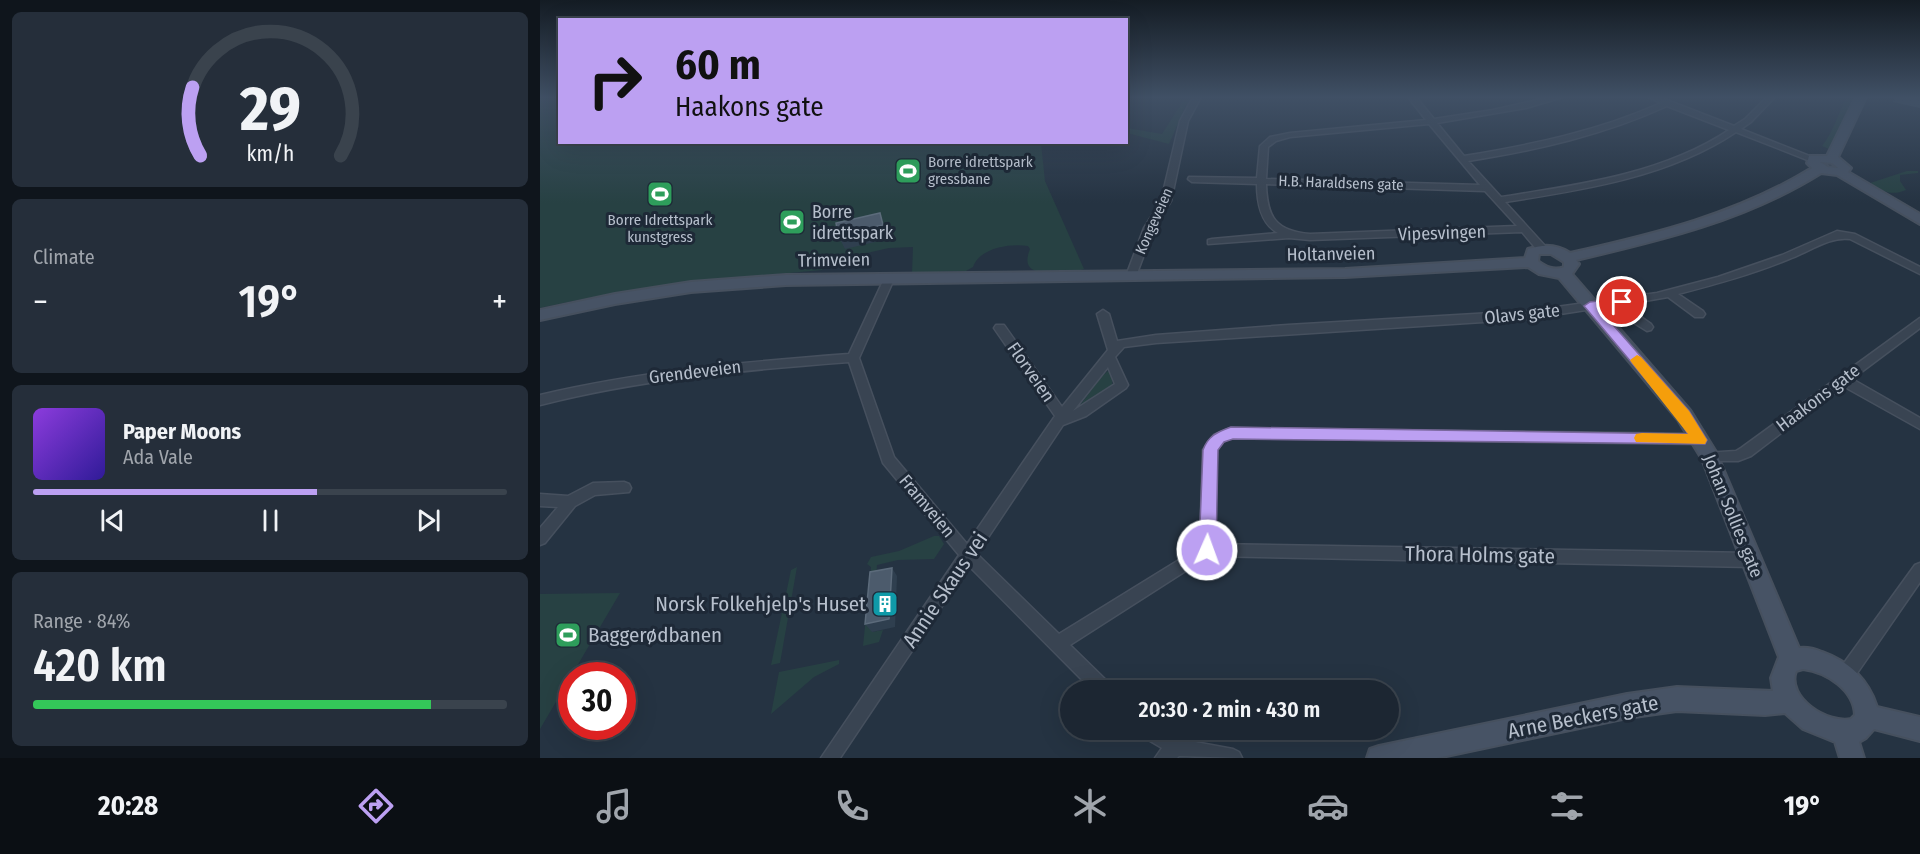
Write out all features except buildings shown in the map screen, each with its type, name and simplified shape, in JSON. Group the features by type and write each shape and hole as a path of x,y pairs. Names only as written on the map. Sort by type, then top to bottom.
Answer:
{"main road":[{"path":"1816,164 1831,159 1844,132"},
{"path":"1831,159 1844,166 1844,171 1840,172"},
{"name":"Holtanveien","path":"1131,276 1345,273 1531,262 1542,271 1724,218 1766,200 1816,164"},
{"path":"1816,164 1840,172 1920,220"},
{"path":"1531,262 1533,252 1542,249 1553,250 1565,265"},
{"name":"Johan Sollies gate","path":"1565,265 1590,306 1684,415 1710,457 1787,649 1794,660"},
{"name":"Trimveien","path":"540,315 615,299 691,288 786,280 1131,276"},
{"path":"1813,659 1845,676 1864,700 1867,716 1860,729 1844,734 1829,731 1814,724 1790,701 1782,683 1782,675 1788,663 1794,660 1813,659"},
{"name":"Arne Beckers gate","path":"1379,758 1627,706 1677,699 1765,703 1790,701"},
{"path":"1867,716 1920,729"},
{"path":"1844,734 1851,758"}],"street":[{"name":"Kongeveien","path":"1131,276 1149,228 1166,201 1181,132"},
{"path":"1288,235 1277,229 1266,217 1262,181 1264,146 1273,139 1316,132"},
{"path":"1440,132 1542,249"},
{"path":"1462,159 1566,140 1593,132"},
{"path":"1500,200 1583,186 1627,175 1666,163 1728,132"},
{"path":"1739,132 1816,164"},
{"name":"H.B. Haraldsens gate","path":"1192,179 1489,188"},
{"name":"Vipesvingen","path":"1212,242 1288,235 1324,237 1524,229"},
{"name":"Olavs gate","path":"1112,353 1121,344 1156,339 1528,315 1622,302 1670,293 1722,279 1786,258 1837,234 1852,236 1920,271"},
{"path":"853,358 889,279"},
{"path":"1670,293 1699,314"},
{"path":"1622,302 1630,315 1647,327"},
{"path":"1061,419 1082,413 1122,386 1103,314"},
{"name":"Haakons gate","path":"1710,457 1738,456 1746,452 1920,322"},
{"name":"Florveien","path":"1000,328 1061,419"},
{"name":"Annie Skaus vei","path":"830,758 1061,419 1112,353"},
{"name":"Grendeveien","path":"540,399 607,384 696,371 853,358"},
{"name":"Framveien","path":"853,358 888,459 969,555 1094,680"},
{"path":"1843,380 1920,424"},
{"path":"1057,644 1207,550 1210,450 1213,444 1225,435 1240,432 1700,440"},
{"path":"540,539 570,502 593,489 624,488"},
{"path":"540,500 570,502"},
{"name":"Thora Holms gate","path":"1207,550 1752,560"},
{"path":"1845,676 1920,570"},
{"path":"1157,740 1170,752 1233,758"}],"green space":[{"name":"Borre idrettspark","path":"540,132 558,132 558,144 1041,144 1045,181 1084,269 1072,272 1039,272 1030,268 1028,246 1013,245 988,251 966,271 912,273 913,247 889,248 827,262 822,270 646,289 540,308"},
{"path":"1128,132 1153,132 1174,132 1169,144"},
{"path":"1838,132 1829,149 1822,146 1830,134"},
{"path":"1907,171 1918,171 1918,173 1900,175 1900,181 1906,190 1901,192 1888,192 1870,183"},
{"path":"1108,371 1113,374 1112,386 1078,408 1101,377"},
{"path":"939,536 944,544 934,559 898,560 877,565 872,632 883,630 879,642 863,646 871,567 867,564 871,557 899,551"},
{"path":"797,567 780,663 771,665 791,570"},
{"name":"Baggerødbanen","path":"620,593 579,662 558,662 558,698 540,729 540,594"},
{"path":"839,660 839,664 814,677 771,714 779,672"}],"slow traffic":[{"path":"1637,360 1684,415 1700,440 1642,438"}],"place":[{"name":"Borre idrettspark gressbane","path":"908,171"},
{"name":"Borre Idrettspark kunstgress","path":"660,194"},
{"name":"Borre idrettspark","path":"792,222"},
{"name":"Norsk Folkehjelp's Huset","path":"885,604"},
{"name":"Baggerødbanen","path":"568,635"}],"route":[{"path":"1207,550 1210,450 1219,438 1231,433 1429,434 1700,440 1684,415 1590,306 1622,302"}]}
